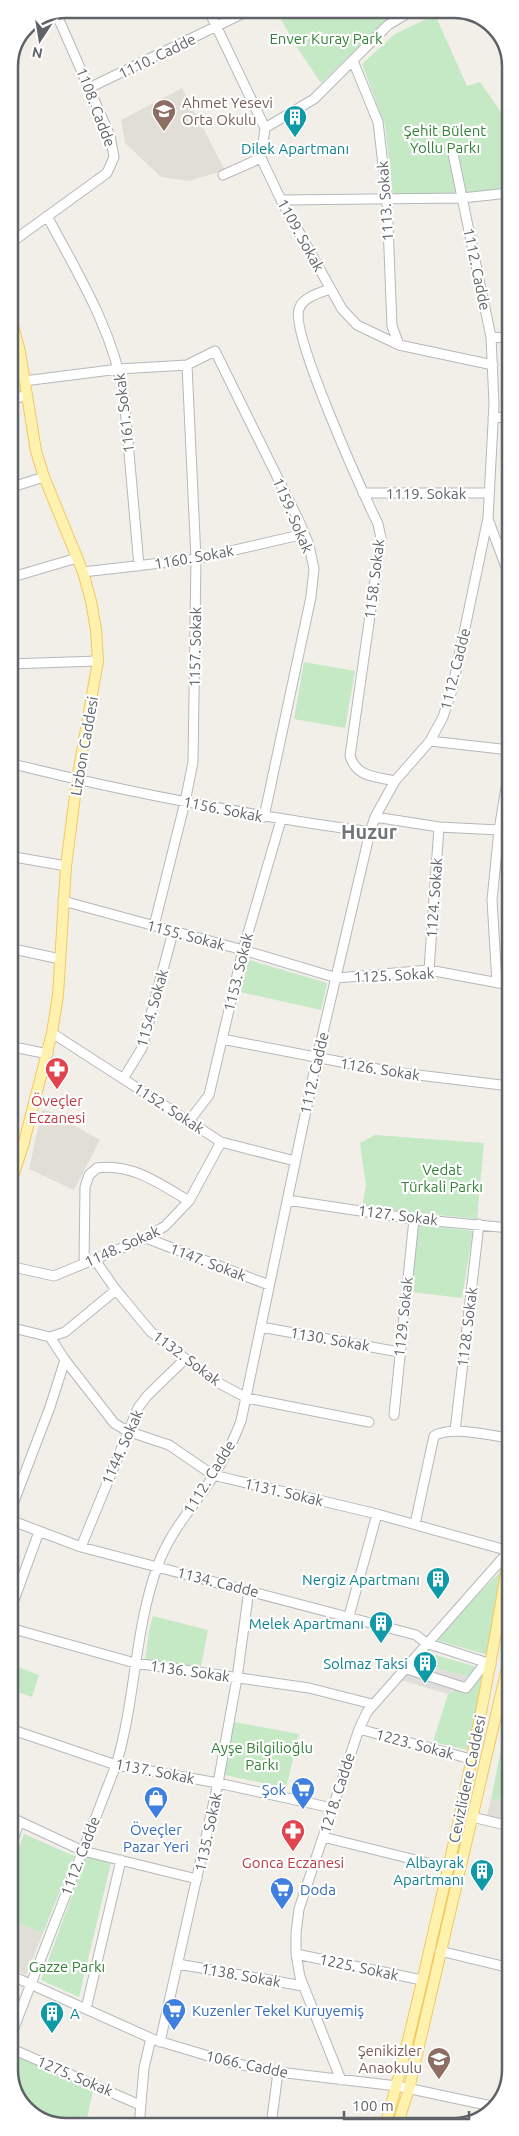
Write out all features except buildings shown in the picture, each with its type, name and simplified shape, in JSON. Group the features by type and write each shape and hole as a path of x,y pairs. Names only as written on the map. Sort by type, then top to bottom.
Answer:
{"main road":[{"name":"Lizbon Caddesi","path":"18,344 36,451 44,477 83,572 95,620 98,661 77,780 66,866 60,959 52,1034 18,1161"},
{"name":"Cevizlidere Caddesi","path":"387,2118 397,2086 448,1868 471,1759 502,1590"},
{"name":"Cevizlidere Caddesi","path":"400,2118 409,2089 440,1951 502,1696"}],"street":[{"name":"1108. Cadde","path":"18,237 107,173 112,166 114,157 112,142 58,18"},
{"path":"212,18 265,128 261,158 223,175"},
{"name":"1110. Cadde","path":"89,88 235,18"},
{"path":"265,128 314,99 388,25 400,18"},
{"name":"1113. Sokak","path":"353,61 378,122 387,199 392,326 399,345"},
{"name":"1112. Cadde","path":"18,2016 116,1765 125,1734 140,1634 157,1567 170,1538 214,1475 232,1444 247,1398 260,1327 317,1058 375,816 395,781 430,741 443,717 452,690 488,518 493,417 493,364 491,338 452,149"},
{"name":"1109. Sokak","path":"261,158 281,200 342,310 357,325 399,345 493,364"},
{"path":"281,200 462,198 502,194"},
{"name":"1161. Sokak","path":"47,216 101,318 119,369 124,396 139,566"},
{"name":"1158. Sokak","path":"330,289 302,302 298,311 299,326 312,369 378,524 381,538 350,756 353,767 361,773 395,781"},
{"path":"491,338 502,338"},
{"name":"1159. Sokak","path":"24,381 119,369 187,364 215,351 304,534 314,569 311,597 264,817"},
{"name":"1157. Sokak","path":"154,926 185,802 193,752 196,559 187,364"},
{"path":"18,398 26,395"},
{"path":"493,417 502,418"},
{"path":"18,485 44,477"},
{"name":"1119. Sokak","path":"363,492 488,493"},
{"path":"488,518 502,554"},
{"name":"1160. Sokak","path":"83,572 196,559 304,534"},
{"path":"18,575 77,558"},
{"path":"18,664 98,661"},
{"path":"430,741 502,749"},
{"name":"1156. Sokak","path":"18,765 77,780 264,817 370,832"},
{"path":"497,983 492,900 502,812"},
{"path":"375,816 438,827 499,830"},
{"name":"1153. Sokak","path":"189,1121 209,1095 243,950 281,820"},
{"name":"1124. Sokak","path":"429,970 438,827"},
{"path":"18,858 66,866"},
{"name":"1155. Sokak","path":"63,901 243,950 337,978"},
{"name":"1154. Sokak","path":"123,1079 142,1048 174,932"},
{"path":"18,950 60,959"},
{"name":"1125. Sokak","path":"337,978 429,970 502,984"},
{"name":"1152. Sokak","path":"52,1034 221,1142 295,1160"},
{"name":"1126. Sokak","path":"222,1039 393,1072 502,1085"},
{"path":"18,1048 48,1054"},
{"name":"1148. Sokak","path":"18,1268 54,1276 146,1238 165,1226 189,1201 221,1142"},
{"path":"18,1145 23,1146"},
{"path":"84,1263 85,1187 89,1175 97,1168 120,1168 138,1173 189,1201"},
{"name":"1127. Sokak","path":"287,1200 414,1219 502,1227"},
{"name":"1129. Sokak","path":"394,1415 414,1219"},
{"name":"1128. Sokak","path":"455,1431 479,1224"},
{"name":"1147. Sokak","path":"146,1238 269,1285"},
{"name":"1132. Sokak","path":"96,1260 116,1290 151,1332 184,1360 213,1380 247,1398 369,1422"},
{"path":"18,1329 50,1337 65,1332 116,1290"},
{"name":"1130. Sokak","path":"260,1327 400,1352"},
{"name":"1131. Sokak","path":"50,1337 64,1360 114,1423 127,1431 169,1445 214,1475 377,1514 502,1548"},
{"path":"18,1491 50,1407 64,1360"},
{"name":"1144. Sokak","path":"81,1547 138,1408 147,1396 184,1360"},
{"path":"415,1524 434,1436 440,1432 455,1431 502,1437"},
{"path":"349,1616 377,1514"},
{"name":"1134. Cadde","path":"18,1523 81,1547 416,1635 426,1643 489,1663"},
{"path":"18,1589 39,1532"},
{"name":"1218. Cadde","path":"341,2080 303,1986 296,1954 296,1933 300,1909 359,1729 372,1704 502,1558"},
{"name":"1135. Sokak","path":"139,2118 144,2068 156,2040 178,1964 218,1783 237,1678 250,1590"},
{"name":"1136. Sokak","path":"18,1630 135,1663 309,1688 372,1704"},
{"path":"404,1668 466,1688 489,1663"},
{"name":"1223. Sokak","path":"359,1729 471,1759"},
{"name":"1137. Sokak","path":"18,1732 116,1765 218,1783 332,1808"},
{"path":"472,1817 502,1824"},
{"path":"18,1825 19,1822 82,1851 197,1879"},
{"path":"323,1837 448,1868"},
{"path":"86,2009 121,1860"},
{"path":"440,1951 502,1966"},
{"name":"1225. Sokak","path":"296,1954 422,1980"},
{"name":"1138. Sokak","path":"178,1964 303,1986"},
{"name":"1066. Cadde","path":"18,1979 156,2040 232,2063 278,2072 397,2086 485,2106"},
{"name":"1275. Sokak","path":"18,2052 140,2105"},
{"path":"272,2118 278,2072"}],"shaded area":[{"name":"Ahmet Yesevi Orta Okulu","path":"182,88 225,170 189,181 161,177 125,143 121,120"},
{"path":"42,1110 65,1115 65,1120 100,1140 74,1190 29,1169"},
{"path":"417,1663 466,1676 471,1674 474,1666 483,1675 477,1678 467,1692 452,1690 448,1694 401,1680"},
{"path":"502,1797 502,1818 487,1815 491,1799 497,1800"},
{"path":"18,1922 43,1933 26,1975 18,1971"}],"green space":[{"name":"Enver Kuray Park","path":"280,18 390,18 321,83"},
{"name":"Şehit Bülent Yollu Parkı","path":"429,18 436,18 467,86 480,82 502,114 502,190 454,196 393,196 385,125 362,64 395,34"},
{"path":"304,662 355,671 345,728 294,719"},
{"path":"249,960 327,983 321,1010 240,992"},
{"name":"Vedat Türkali Parkı","path":"375,1135 484,1143 477,1219 362,1207 366,1186 360,1143"},
{"path":"418,1225 473,1231 462,1298 411,1292"},
{"path":"502,1570 488,1655 436,1640 437,1636"},
{"path":"153,1616 208,1630 200,1671 145,1662 149,1630"},
{"path":"428,1653 474,1666 473,1670 471,1674 466,1676 417,1663"},
{"path":"18,1667 39,1675 32,1697 18,1692"},
{"path":"483,1675 468,1750 433,1742 448,1694 456,1689 467,1692 477,1678"},
{"name":"Ayşe Bilgilioğlu Parkı","path":"234,1722 299,1734 286,1788 225,1775"},
{"path":"502,1745 502,1797 497,1800 491,1799"},
{"path":"24,1834 74,1856 43,1933 18,1922 18,1850"},
{"name":"Gazze Parkı","path":"87,1855 111,1863 79,1997 41,1980"},
{"path":"19,2057 33,2061 94,2087 87,2118 53,2117 34,2106 21,2089 18,2080"}],"place":[{"name":"Ahmet Yesevi Orta Okulu","path":"164,132"},
{"name":"Dilek Apartmanı","path":"295,138"},
{"name":"Öveçler Eczanesi","path":"57,1090"},
{"name":"Nergiz Apartmanı","path":"438,1600"},
{"name":"Melek Apartmanı","path":"381,1644"},
{"name":"Solmaz Taksi","path":"425,1684"},
{"name":"Şok","path":"303,1810"},
{"name":"Öveçler Pazar Yeri","path":"156,1819"},
{"name":"Gonca Eczanesi","path":"293,1852"},
{"name":"Albayrak Apartmanı","path":"482,1892"},
{"name":"Doda","path":"282,1910"},
{"name":"Kuzenler Tekel Kuruyemiş","path":"174,2031"},
{"name":"A","path":"52,2034"},
{"name":"Şenikizler Anaokulu","path":"439,2080"}],"district":[{"name":"Huzur","path":"369,831"}]}
